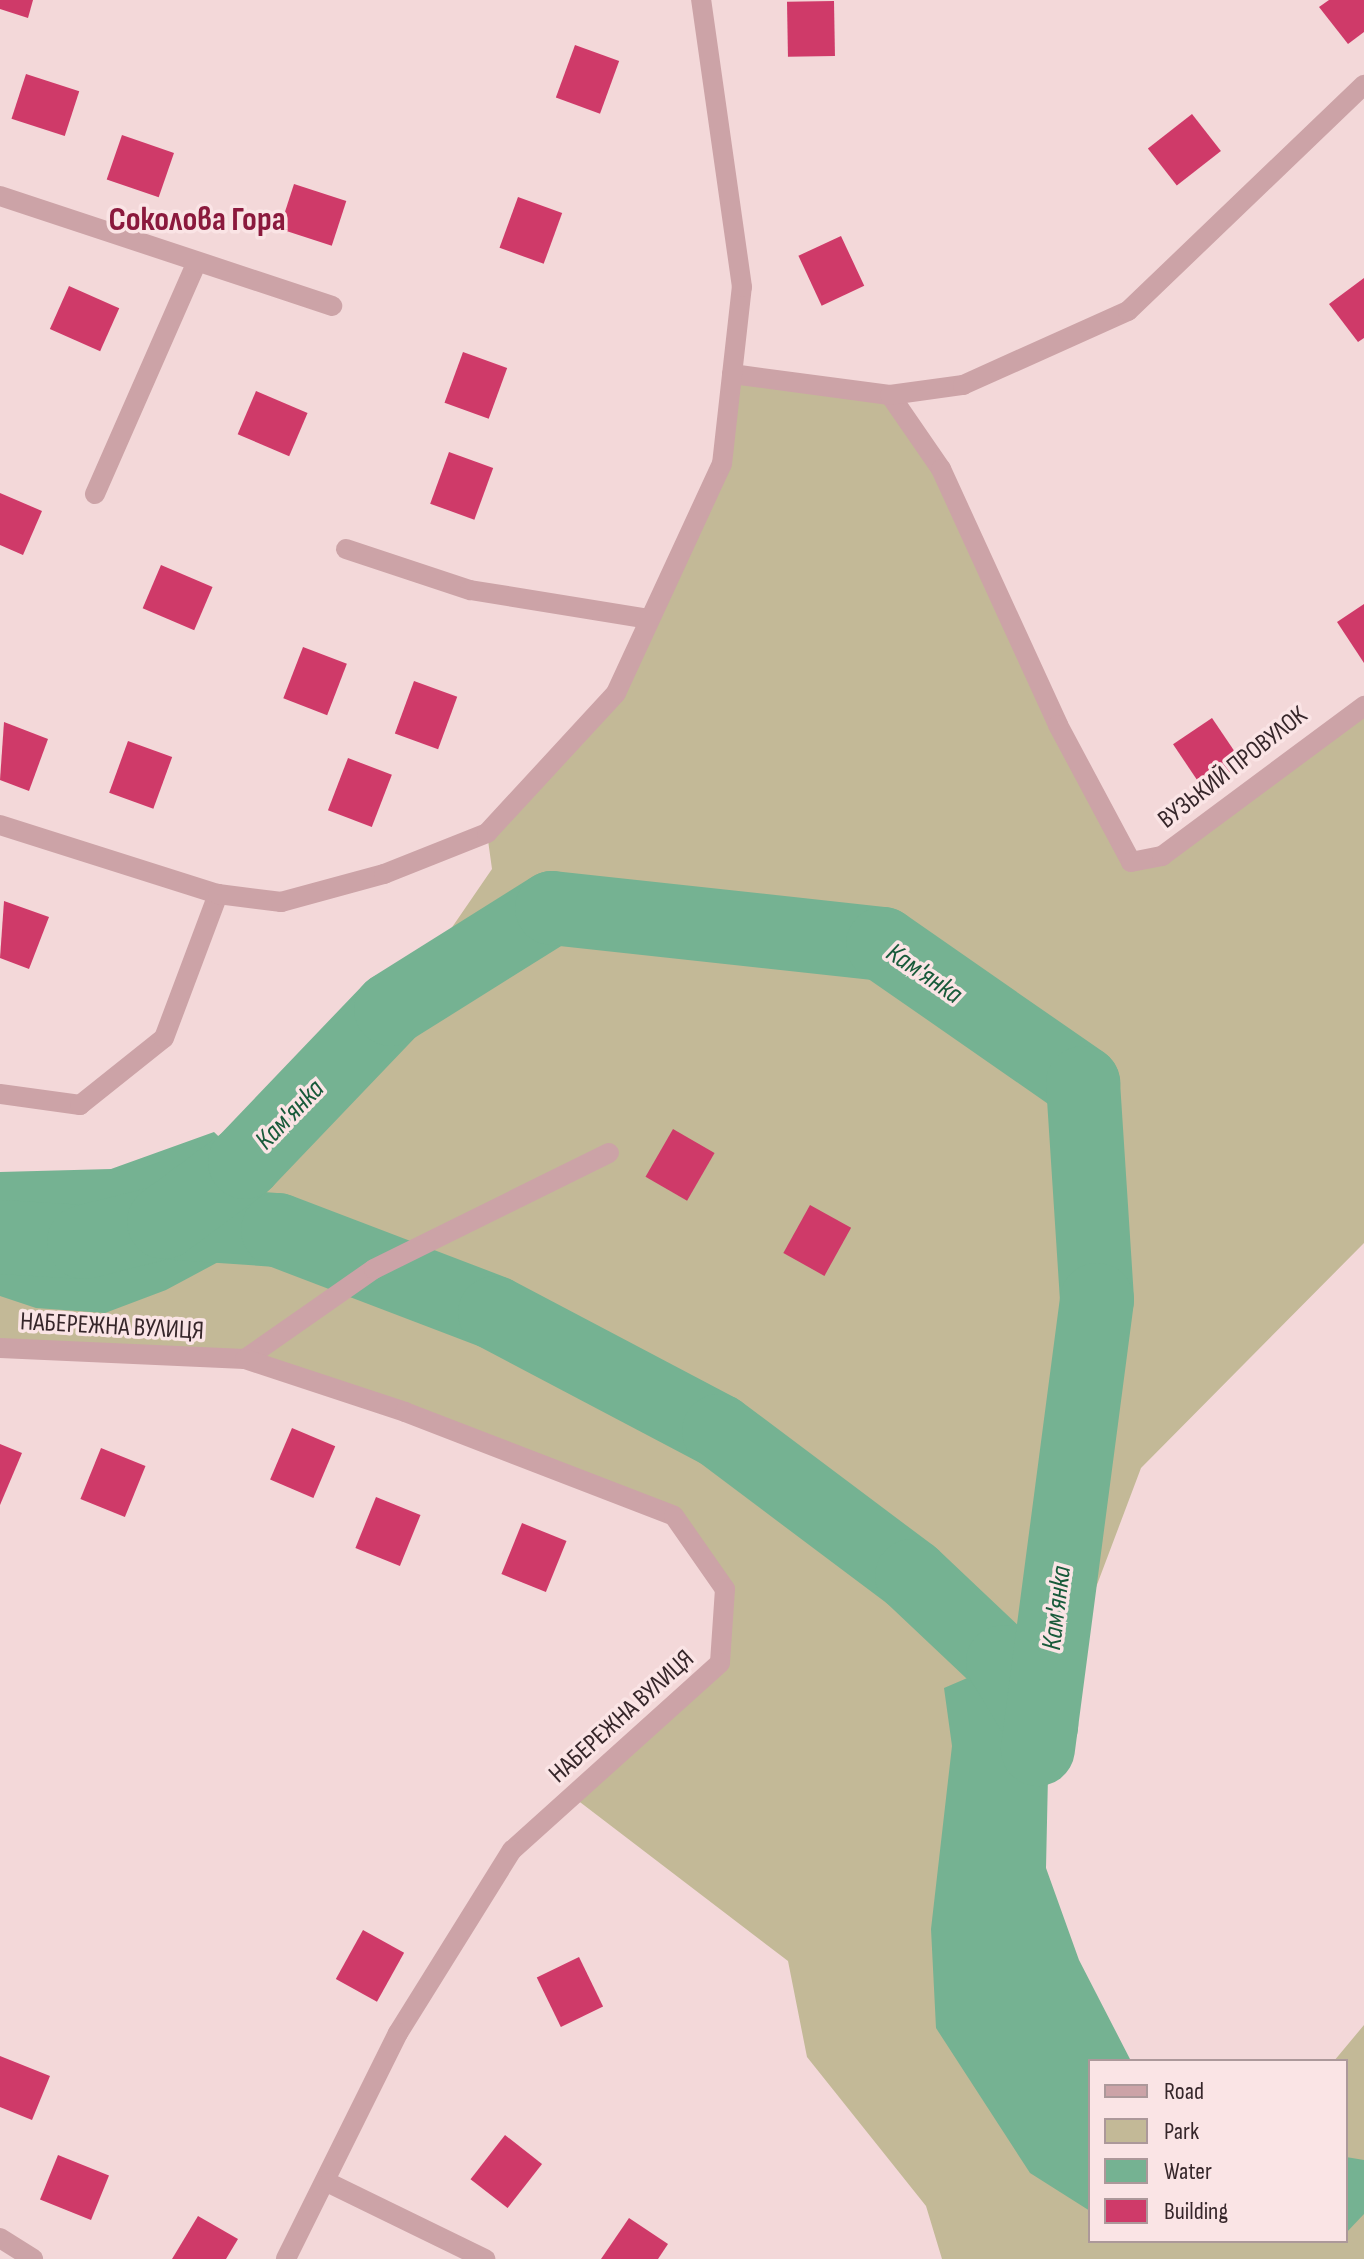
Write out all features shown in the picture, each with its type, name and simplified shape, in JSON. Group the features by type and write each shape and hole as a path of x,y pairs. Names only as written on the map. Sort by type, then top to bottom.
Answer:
{"street":[{"path":"0,825 218,894 281,902 384,874 487,833 616,693 722,464 742,287 701,0"},
{"path":"732,374 890,395 963,385 1128,311 1364,85"},
{"path":"0,196 195,266 332,306"},
{"path":"95,494 195,266"},
{"name":"ВУЗЬКИЙ ПРОВУЛОК","path":"890,395 941,469 1058,725 1131,862 1162,856 1364,706"},
{"path":"346,549 470,590 650,619"},
{"path":"0,1094 80,1105 164,1038 218,894"},
{"path":"245,1359 374,1269 609,1153"},
{"name":"НАБЕРЕЖНА ВУЛИЦЯ","path":"0,1348 245,1359 575,1473 674,1516 725,1589 720,1663 512,1850 398,2033 329,2183 286,2259"},
{"path":"329,2183 485,2259"},
{"path":"0,2238 33,2259"}],"green space":[{"path":"732,374 890,395 941,469 1131,862 1162,856 1364,706 1364,1243 1141,1468 1089,1606 1056,1615 1029,1762 1025,1854 1088,2105 1088,2243 1348,2243 1348,2059 1336,2059 1364,2025 1364,2259 942,2259 926,2206 807,2057 788,1961 572,1796 720,1663 725,1589 674,1516 245,1359 0,1348 0,1237 164,1222 245,1162 391,1009 333,1101 492,869 487,833 616,693 722,464"}],"water":[{"path":"214,1132 245,1162 278,1230 166,1290 105,1313 36,1308 0,1296 0,1172 111,1169"},
{"path":"1070,1648 1048,1776 1046,1868 1079,1960 1130,2059 1088,2059 1088,2210 1030,2173 936,2028 931,1929 952,1746 944,1688 1030,1651"},
{"path":"1348,2157 1364,2160 1364,2214 1348,2231"}],"building":[{"path":"0,0 33,0 28,18 0,9"},
{"path":"1329,0 1364,0 1364,32 1348,44 1319,7"},
{"path":"834,1 835,56 788,57 787,2"},
{"path":"575,45 619,61 600,114 556,98"},
{"path":"26,74 79,91 65,136 11,119"},
{"path":"1192,114 1221,151 1177,186 1148,148"},
{"path":"122,135 174,153 159,197 107,179"},
{"path":"294,184 346,201 332,246 279,229"},
{"path":"518,197 562,213 544,264 500,248"},
{"path":"841,236 864,286 822,306 798,256"},
{"path":"1364,278 1364,338 1358,342 1329,304"},
{"path":"69,286 119,308 100,351 50,329"},
{"path":"463,352 507,368 489,419 445,403"},
{"path":"256,391 308,413 289,456 238,434"},
{"path":"449,452 493,468 474,520 430,504"},
{"path":"0,493 42,511 23,555 0,545"},
{"path":"161,565 213,587 194,630 143,608"},
{"path":"1364,604 1364,663 1337,622"},
{"path":"303,647 347,664 327,715 283,698"},
{"path":"414,681 457,697 438,749 395,734"},
{"path":"1212,718 1243,764 1204,790 1173,744"},
{"path":"4,722 48,739 29,791 0,780"},
{"path":"128,741 172,757 153,809 109,793"},
{"path":"348,758 392,775 372,827 328,810"},
{"path":"4,901 49,917 29,969 0,958"},
{"path":"673,1129 715,1153 687,1201 646,1177"},
{"path":"810,1205 851,1228 824,1276 783,1253"},
{"path":"292,1428 335,1446 313,1498 270,1480"},
{"path":"0,1444 22,1453 0,1505"},
{"path":"101,1448 146,1466 125,1517 80,1499"},
{"path":"376,1497 421,1515 400,1566 355,1548"},
{"path":"522,1523 567,1541 546,1592 501,1574"},
{"path":"363,1930 404,1953 377,2002 336,1979"},
{"path":"579,1957 603,2006 561,2027 537,1978"},
{"path":"0,2056 50,2076 32,2120 0,2107"},
{"path":"505,2135 542,2164 508,2208 471,2179"},
{"path":"58,2155 109,2176 91,2220 40,2200"},
{"path":"198,2216 238,2239 226,2259 172,2259"},
{"path":"629,2218 668,2244 658,2259 601,2259"}],"waterway":[{"name":"Кам'янка","path":"0,1237 84,1242 164,1222 245,1162 391,1009 552,908 883,944 1083,1083 1097,1300 1038,1749"},
{"name":"Кам'янка","path":"177,1223 278,1230 495,1313 719,1431 912,1576 1003,1662 1041,1725"}],"district":[{"name":"Соколова Гора","path":"197,220"}]}
